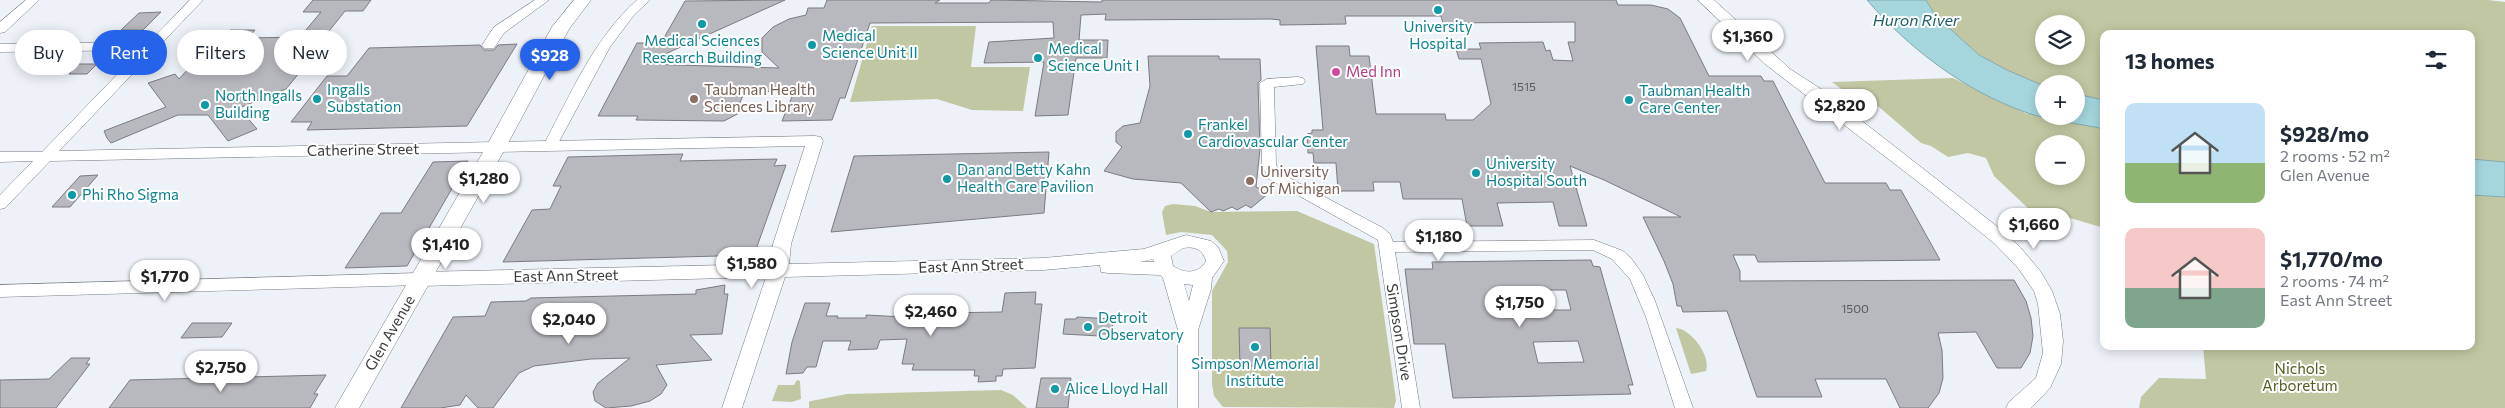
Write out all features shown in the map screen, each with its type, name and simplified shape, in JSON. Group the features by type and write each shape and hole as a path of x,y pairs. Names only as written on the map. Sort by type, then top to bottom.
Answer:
{"main road":[{"name":"Glen Avenue","path":"347,408 496,147 561,27 583,0"}],"street":[{"path":"0,29 33,0"},
{"path":"167,31 197,0"},
{"path":"488,45 499,30 543,0"},
{"path":"550,146 611,36 644,0"},
{"path":"1705,0 1767,59 1800,84 1815,92 1919,173 2008,248 2025,265 2043,292 2050,314 2054,359 2039,388 2016,408"},
{"path":"1720,0 1810,81 1815,92"},
{"path":"0,48 92,47"},
{"path":"0,204 124,75"},
{"name":"Simpson Drive","path":"1298,81 1267,83 1269,165 1274,176 1378,232 1385,238 1411,408"},
{"name":"Catherine Street","path":"0,157 815,141 782,244 782,257 777,272"},
{"path":"1167,272 1185,279 1203,275 1210,270 1215,260 1214,254 1208,246 1186,241 1172,245 1165,250 1162,256 1167,272 1188,330"},
{"path":"1386,247 1594,245 1605,248 1634,270 1684,408"},
{"name":"East Ann Street","path":"0,291 1043,264 1144,255 1165,250"},
{"name":"East Ann Street","path":"1043,264 1167,272"},
{"path":"732,403 777,272"},
{"path":"1188,408 1188,330 1202,289 1203,275"}],"green space":[{"path":"1926,0 2488,0 2505,2 2505,162 2475,159 2475,30 2100,30 2100,99 2085,96 2085,75 2035,75 2035,82 1979,55 1935,15"},
{"path":"872,26 976,26 971,67 1030,67 1023,111 972,110 937,99 850,102"},
{"path":"1953,78 2025,113 2035,115 2035,125 2084,125 2100,128 2100,227 2050,212 2033,213 1994,176 1986,158 1968,153 1948,157 1931,146 1921,143 1879,107 1844,91 1832,82"},
{"name":"Nichols Arboretum","path":"2475,195 2505,197 2505,408 2139,408 2141,397 2159,378 2206,379 2203,350 2475,350"},
{"path":"1173,204 1195,206 1211,212 1297,211 1374,244 1396,400 1394,408 1223,407 1214,396 1212,384 1212,291 1228,262 1227,251 1212,235 1181,232 1166,235 1162,212 1165,206"},
{"path":"1676,328 1688,333 1703,351 1706,358 1706,371 1691,374"},
{"path":"797,380 800,381 801,399 792,402 772,401 778,385 794,385"},
{"path":"1001,390 1013,395 1027,408 809,408 809,402 811,401 847,394"}],"water":[{"name":"Huron River","path":"1867,0 1926,0 1935,15 1979,55 2035,82 2035,115 2003,103 1959,80 1919,51"},
{"name":"Huron River","path":"2085,96 2100,99 2100,128 2082,125 2085,125"},
{"path":"2475,159 2505,162 2505,197 2475,195"}],"building":[{"name":"North Ingalls Building","path":"313,0 371,0 363,11 345,11 330,30 306,30 321,12 303,12"},
{"path":"785,0 643,64 779,68 762,52 762,38 773,27 789,19 806,15 808,8 824,8 827,0 940,0 935,3 989,3 991,0 1102,2 1102,0 1616,0 1618,5 1651,5 1668,9 1680,18 1709,76 1761,76 1764,81 1773,81 1825,183 1886,183 1890,190 1901,190 1940,260 1758,262 1755,255 1733,255 1740,271 1740,281 2014,280 2026,301 2031,318 2033,336 2030,353 2021,368 1997,368 1976,332 1938,333 1942,350 1943,378 1939,393 1928,408 1900,408 1886,379 1815,379 1822,397 1757,397 1727,311 1683,312 1681,306 1677,306 1673,284 1643,217 1681,217 1570,166 1587,226 1559,226 1553,202 1497,203 1503,226 1467,226 1462,199 1403,199 1400,182 1373,182 1374,191 1338,191 1336,163 1314,163 1313,153 1308,153 1307,134 1312,133 1312,130 1323,130 1316,46 1349,46 1350,56 1369,56 1376,114 1445,114 1446,120 1473,120 1491,104 1481,59 1459,59 1456,49 1481,49 1479,43 1543,42 1546,51 1550,50 1553,60 1573,61 1568,42 1575,42 1575,22 1443,23 1441,16 1345,16 1346,24 1280,25 1280,20 1271,19 1105,20 1106,14 1081,15 1079,40 1108,40 1107,58 1076,58 1068,115 1035,116 1044,62 984,63 989,42 1054,38 1053,22 870,23 845,98 840,98 832,120 782,121 794,92 745,91 738,107 743,111 724,121 636,120 638,116 598,116 637,43 661,43 685,1"},
{"path":"161,12 143,30 121,30 139,13"},
{"name":"North Ingalls Building","path":"264,38 274,38 274,75 298,75 286,89 239,108 257,129 228,141 208,115 178,115 111,143 107,138 104,131 166,107 148,83 175,74 179,79 183,75 264,75"},
{"path":"517,44 467,126 307,130 312,122 291,122 327,76 347,76 369,48 480,45 484,50 494,50 498,45"},
{"name":"Frankel Cardiovascular Center","path":"1148,56 1219,56 1219,59 1260,59 1261,80 1258,83 1260,149 1256,187 1269,193 1251,208 1246,205 1237,210 1232,207 1223,211 1219,209 1211,212 1181,183 1133,179 1104,171 1122,147 1116,142 1116,132 1123,126 1140,123 1150,86"},
{"path":"82,64 92,64 92,69 87,74 82,74"},
{"name":"Dan and Betty Kahn Health Care Pavilion","path":"1049,152 1044,213 831,232 854,156"},
{"path":"683,154 680,161 777,159 774,166 786,165 754,255 503,262 532,210 550,209 561,186 553,186 568,157"},
{"path":"468,161 407,266 345,268 381,213 401,213 433,162"},
{"name":"Phi Rho Sigma","path":"98,175 70,207 52,207 80,176"},
{"path":"1591,260 1593,266 1600,267 1633,385 1628,385 1631,394 1453,398 1445,344 1414,344 1405,269 1433,269 1432,262","holes":["1522,290 1566,290 1571,310 1527,310","1578,341 1584,362 1538,363 1533,342"]},
{"path":"725,285 724,294 728,294 722,334 690,335 712,360 656,365 667,385 661,394 650,401 631,406 606,408 595,401 593,392 598,383 630,358 591,359 534,366 519,373 493,408 478,408 466,395 460,405 440,408 401,408 453,317 485,316 491,302 526,301 531,298 696,294 696,290"},
{"path":"1036,292 1035,304 1042,304 1035,368 1003,369 1002,376 996,376 996,381 978,382 979,376 974,376 975,370 912,370 914,364 902,364 907,339 880,340 877,349 848,350 851,341 823,341 816,367 807,367 803,373 786,374 792,342 805,303 830,303 826,316 838,316 837,318 866,318 866,315 904,317 905,314 916,314 919,300 944,300 941,313 1002,312 1005,293"},
{"name":"Detroit Observatory","path":"1077,317 1113,319 1112,334 1100,334 1100,336 1063,334 1065,319 1076,319"},
{"path":"192,323 232,323 222,337 181,338"},
{"name":"Simpson Memorial Institute","path":"1239,328 1270,328 1271,366 1240,366"},
{"path":"71,358 90,358 86,364 90,364 56,408 0,408 0,380 49,379"},
{"path":"326,375 314,394 318,394 310,408 109,408 130,380"},
{"name":"Alice Lloyd Hall","path":"1041,378 1071,378 1068,408 1036,408"}],"place":[{"name":"University Hospital","path":"1438,10"},
{"name":"Medical Sciences Research Building","path":"702,24"},
{"name":"Medical Science Unit II","path":"812,45"},
{"name":"Medical Science Unit I","path":"1038,58"},
{"name":"Med Inn","path":"1336,72"},
{"name":"Ingalls Substation","path":"317,99"},
{"name":"Taubman Health Sciences Library","path":"694,99"},
{"name":"Taubman Health Care Center","path":"1629,100"},
{"name":"North Ingalls Building","path":"205,105"},
{"name":"Frankel Cardiovascular Center","path":"1188,134"},
{"name":"University Hospital South","path":"1476,173"},
{"name":"Dan and Betty Kahn Health Care Pavilion","path":"947,179"},
{"name":"University of Michigan","path":"1250,181"},
{"name":"Phi Rho Sigma","path":"72,195"},
{"name":"Detroit Observatory","path":"1088,327"},
{"name":"Simpson Memorial Institute","path":"1255,347"},
{"name":"Alice Lloyd Hall","path":"1055,389"}]}
